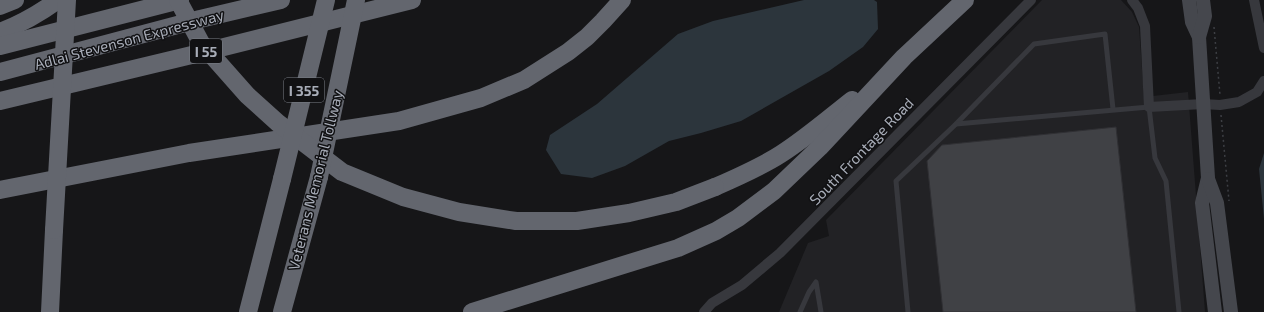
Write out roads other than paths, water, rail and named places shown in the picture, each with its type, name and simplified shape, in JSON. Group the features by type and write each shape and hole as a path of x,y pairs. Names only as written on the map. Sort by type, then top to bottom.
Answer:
{"highway":[{"path":"0,6 15,0"},
{"path":"0,32 12,28 41,13 58,0"},
{"path":"50,312 67,0"},
{"path":"0,46 179,0 201,43 247,95 278,123 342,172 403,197 459,212 516,221 577,221 629,213 676,202 715,187 751,171 781,154 817,128 904,58"},
{"name":"Adlai Stevenson Expressway","path":"0,72 200,19 281,0"},
{"name":"I 355","path":"248,312 326,0"},
{"name":"Veterans Memorial Tollway","path":"282,312 319,177 356,0"},
{"name":"Adlai Stevenson Expressway","path":"0,101 412,0"},
{"path":"472,312 678,248 732,222 774,191 820,147 904,58 965,0"},
{"path":"0,190 189,153 399,121 481,98 512,86 541,71 587,38 620,3"}],"street":[{"name":"South Frontage Road","path":"704,312 712,303 742,285 780,253 1031,0"},
{"path":"1132,0 1138,8 1145,26 1150,107 1203,104 1220,105 1239,102 1257,92 1264,81"},
{"path":"1189,0 1192,22 1199,37"},
{"path":"1203,0 1205,16 1199,37 1208,178 1217,203 1231,312"},
{"path":"1254,0 1264,48"},
{"path":"1208,178 1202,203 1215,312"}],"lane":[{"path":"908,312 896,181 956,124 1034,44 1105,34 1112,109"},
{"path":"956,124 1112,109 1150,107 1155,158 1166,180 1179,312"},
{"path":"800,312 809,292 816,282 821,312"}]}
